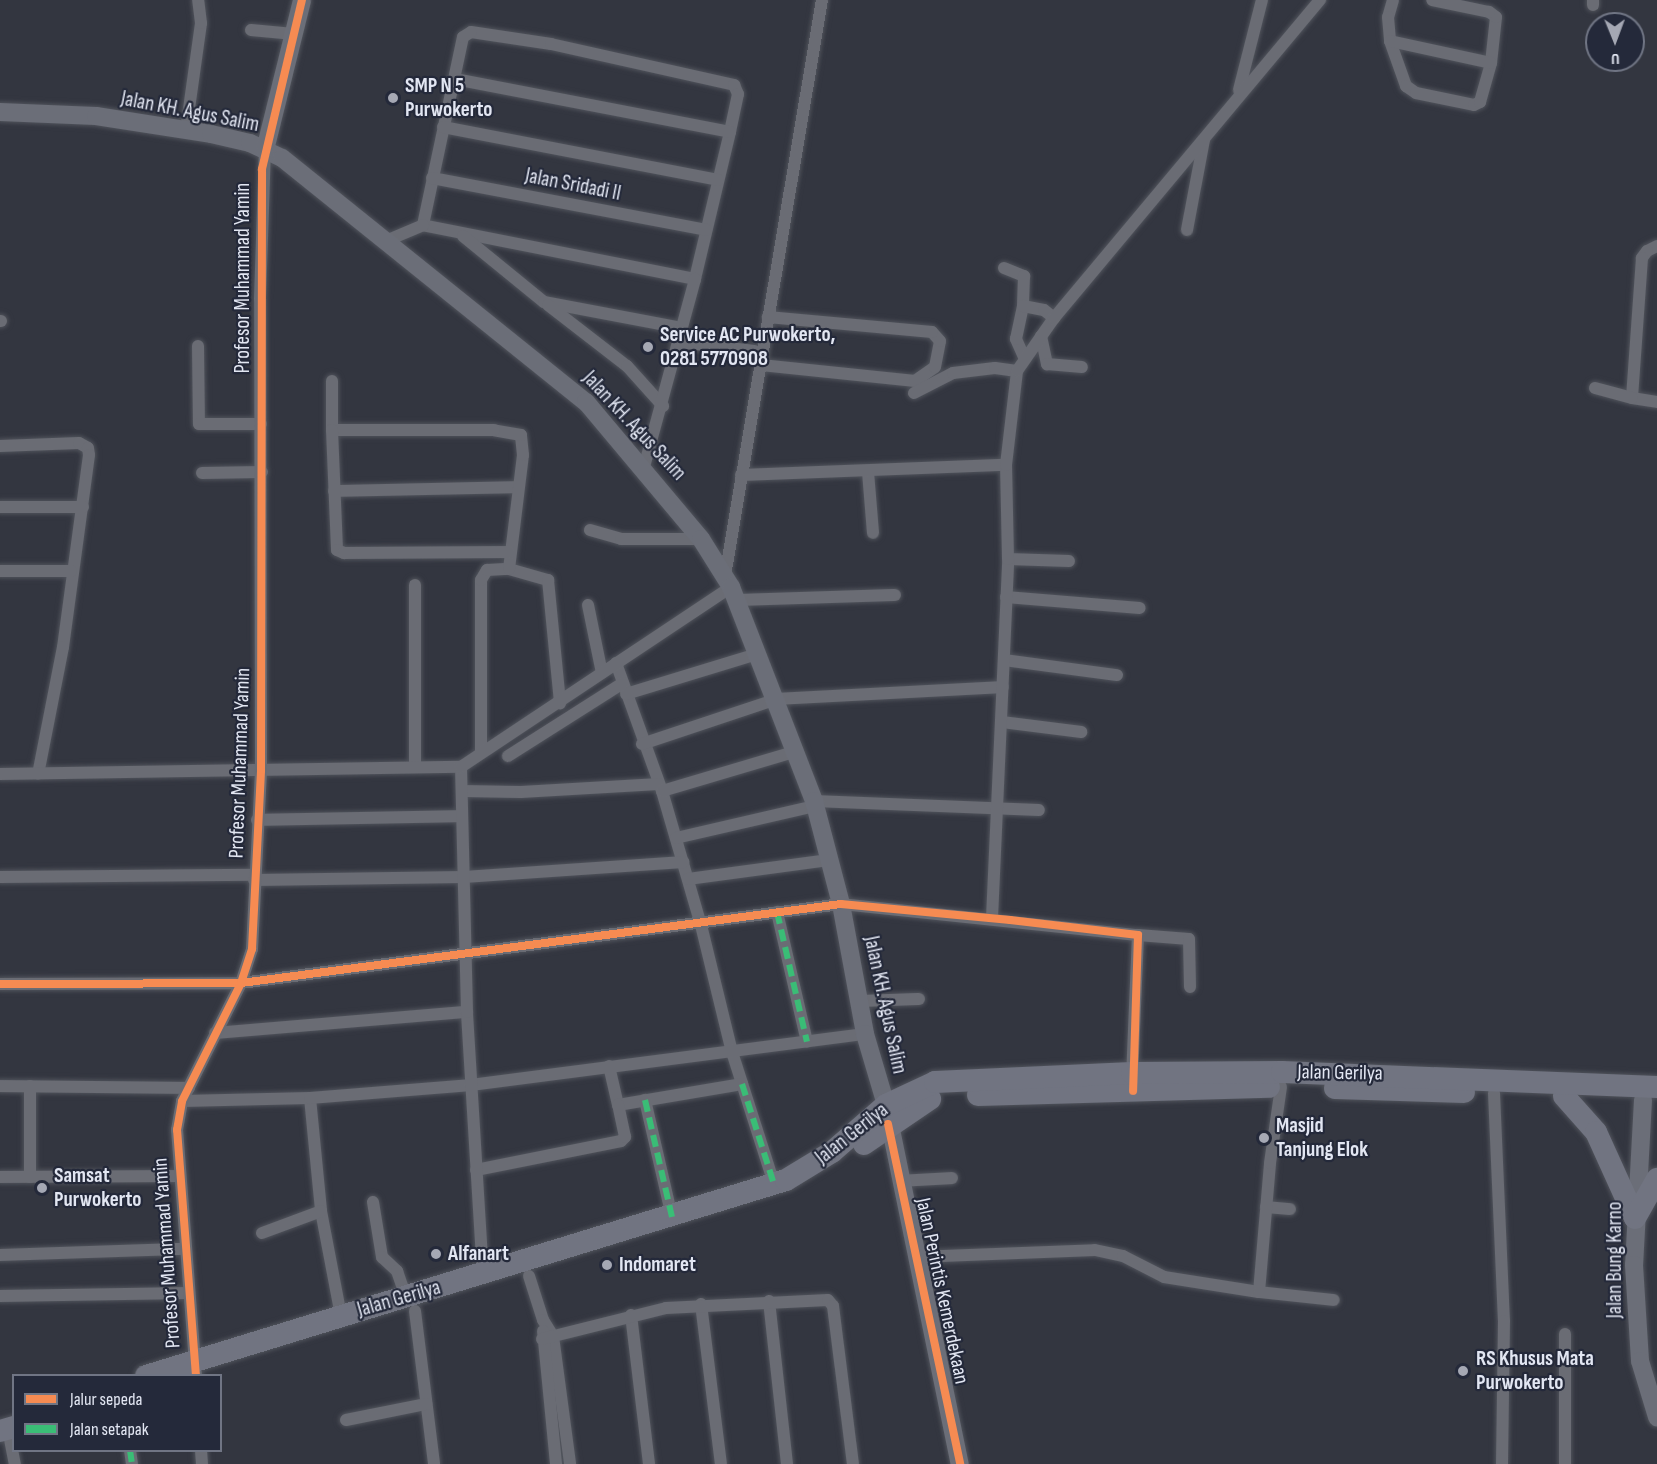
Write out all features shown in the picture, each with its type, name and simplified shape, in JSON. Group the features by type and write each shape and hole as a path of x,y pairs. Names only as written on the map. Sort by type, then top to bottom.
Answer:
{"highway":[{"name":"Jalan Gerilya","path":"195,1371 340,1316 410,1304 529,1276 550,1261 672,1217 715,1211 816,1164 935,1082 1133,1082 1398,1074 1652,1096"},
{"name":"Jalan Gerilya","path":"1133,1082 1564,1096 1587,1089"},
{"path":"1564,1096 1596,1132 1635,1218"},
{"name":"Jalan Gerilya","path":"166,1374 195,1371 410,1304 483,1275 550,1261 715,1211 796,1191 838,1166 887,1115"},
{"path":"1635,1218 1657,1179"}],"main road":[{"path":"266,150 302,0"},
{"name":"Jalan KH. Agus Salim","path":"0,112 96,116 186,130 249,143 282,158 388,240 586,402 644,467 701,539 731,588 797,751 842,904 865,1034 887,1115"},
{"name":"Jalan Bung Karno","path":"1652,1096 1635,1218 1640,1361 1657,1417"},
{"name":"Jalan Perintis Kemerdekaan","path":"887,1115 960,1464"}],"street":[{"path":"186,130 201,23 198,0"},
{"path":"731,588 741,475 822,0"},
{"path":"1235,102 1262,0"},
{"path":"1393,0 1388,17 1390,41 1406,86 1416,93 1467,106 1480,102 1491,63 1496,17 1489,12 1432,0"},
{"path":"992,918 999,806 1008,559 1006,465 1017,371 1024,357 1054,318 1316,5"},
{"path":"251,30 294,34"},
{"path":"423,225 463,38 471,32 551,45 734,85 738,94 730,132 663,406 644,467"},
{"path":"1390,41 1491,63"},
{"path":"455,79 730,132"},
{"path":"443,127 718,180"},
{"path":"1187,230 1204,139"},
{"name":"Profesor Muhammad Yamin","path":"195,1371 177,1130 182,1101 241,983 252,949 261,770 261,193 266,150"},
{"name":"Jalan Sridadi II","path":"432,178 706,231"},
{"path":"388,240 423,225 695,279"},
{"path":"462,234 544,302 627,366 663,406"},
{"path":"1632,398 1642,258 1647,250 1657,246"},
{"path":"1004,268 1024,276 1023,306 1016,339 1024,357"},
{"path":"544,302 682,328"},
{"path":"1023,306 1044,310 1054,318"},
{"path":"761,365 915,381 935,367 940,341 937,334 924,331 768,317"},
{"path":"1041,336 1047,364 1082,367"},
{"path":"679,342 754,351"},
{"path":"198,346 200,424 261,424"},
{"path":"914,393 953,373 995,368 1017,371"},
{"path":"332,381 336,545 341,552 509,552"},
{"path":"1595,388 1657,402"},
{"path":"332,430 494,430 521,435 523,455 509,552 509,569"},
{"path":"0,446 85,445 89,454 71,571 63,647 38,774"},
{"path":"741,475 1006,465"},
{"path":"202,473 262,472"},
{"path":"868,472 873,533"},
{"path":"334,491 518,488"},
{"path":"0,507 82,507"},
{"path":"590,530 621,539 701,539"},
{"path":"1008,559 1069,561"},
{"path":"481,753 481,580 487,570 509,569 548,580 559,704 565,720"},
{"path":"0,571 71,571"},
{"path":"415,585 415,765"},
{"path":"0,774 415,765 461,767 731,588 895,595"},
{"path":"1006,597 1140,608"},
{"path":"588,605 602,673"},
{"path":"508,756 565,720 624,688 757,654"},
{"path":"1004,660 1117,675"},
{"path":"616,663 642,744 661,788 676,837 701,925 732,1052 774,1184"},
{"path":"642,744 777,699 1003,687"},
{"path":"1002,722 1081,732"},
{"path":"462,791 520,792 661,788 797,751"},
{"path":"461,767 468,951 467,1012 483,1275"},
{"path":"676,837 814,803 999,806 1039,810"},
{"path":"257,820 462,816"},
{"path":"688,879 829,860"},
{"path":"0,876 464,877 683,862"},
{"path":"0,984 241,983 468,951 701,925 842,904 1189,939 1190,987"},
{"path":"777,912 807,1042"},
{"path":"1133,1082 1138,935"},
{"path":"859,1001 918,999"},
{"path":"215,1033 467,1012"},
{"path":"182,1101 310,1098 471,1084 865,1034"},
{"path":"476,1170 621,1141 625,1137 609,1066"},
{"path":"618,1105 742,1084"},
{"path":"0,1086 189,1088"},
{"path":"30,1086 30,1177"},
{"path":"1259,1292 1266,1207 1281,1087"},
{"path":"1494,1093 1504,1320 1502,1464"},
{"path":"310,1098 321,1211 340,1316"},
{"path":"645,1100 672,1217"},
{"path":"0,1177 179,1176"},
{"path":"900,1181 952,1178"},
{"path":"373,1202 382,1257 397,1271 410,1304 434,1464"},
{"path":"1266,1207 1290,1209"},
{"path":"262,1233 321,1211"},
{"path":"0,1255 185,1249"},
{"path":"916,1257 1095,1250 1122,1256 1164,1277 1259,1292 1335,1300"},
{"path":"529,1276 548,1338 568,1442 570,1464"},
{"path":"0,1296 188,1293"},
{"path":"548,1338 631,1315 701,1304 824,1299 832,1302 853,1464"},
{"path":"769,1301 787,1464"},
{"path":"701,1304 721,1464"},
{"path":"631,1315 649,1464"},
{"path":"1565,1334 1565,1464"},
{"path":"548,1338 556,1464"},
{"path":"346,1420 426,1404"},
{"path":"7,1424 12,1449"},
{"path":"554,1444 568,1442"}],"marked path":[{"path":"777,912 807,1042"},
{"path":"742,1084 774,1184"},
{"path":"645,1100 672,1217"},
{"path":"130,1452 132,1464"}],"cycle path":[{"path":"196,1374 177,1130 182,1101 241,983 252,949 261,770 262,169 302,0"},
{"path":"0,984 241,983 841,904 1138,935 1133,1091"},
{"path":"888,1124 960,1464"}],"place":[{"name":"SMP N 5 Purwokerto","path":"393,98"},
{"name":"Service AC Purwokerto, 0281 5770908","path":"648,347"},
{"name":"Masjid Tanjung Elok","path":"1264,1138"},
{"name":"Samsat Purwokerto","path":"42,1188"},
{"name":"Alfanart","path":"436,1254"},
{"name":"Indomaret","path":"607,1265"},
{"name":"RS Khusus Mata Purwokerto","path":"1463,1371"}]}
